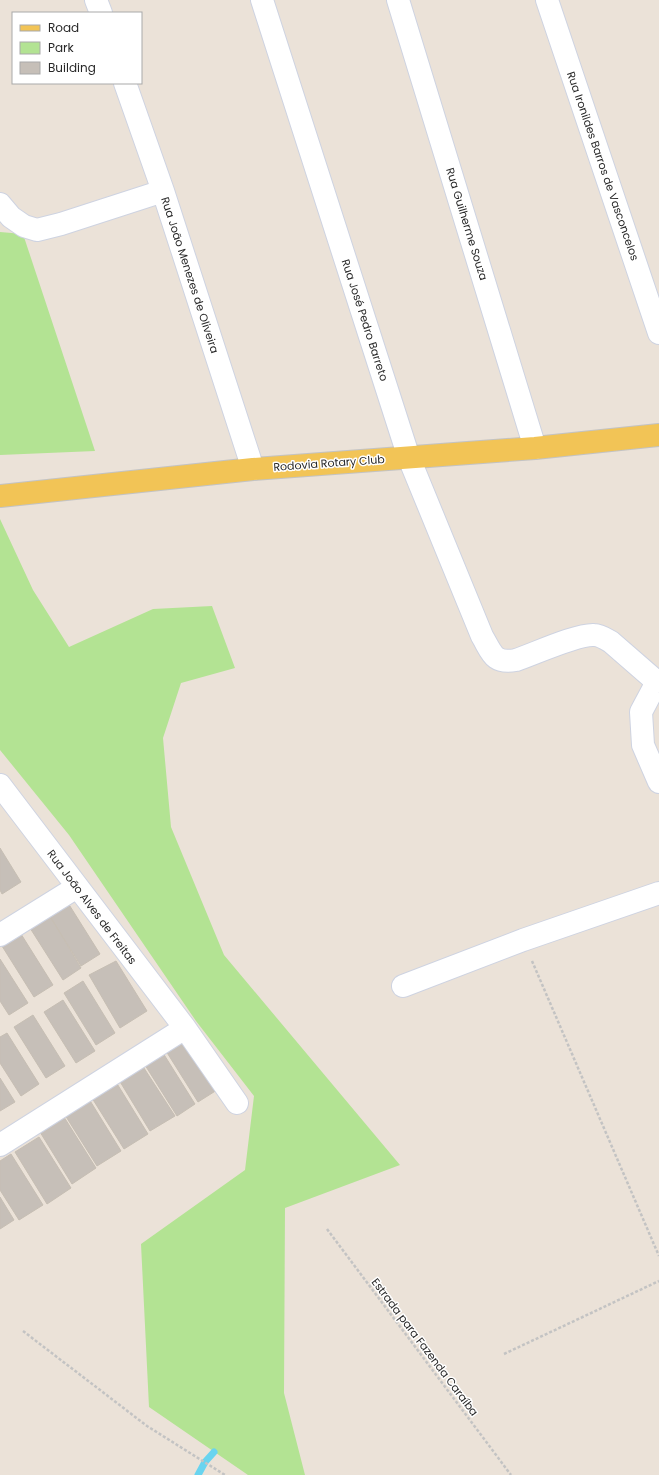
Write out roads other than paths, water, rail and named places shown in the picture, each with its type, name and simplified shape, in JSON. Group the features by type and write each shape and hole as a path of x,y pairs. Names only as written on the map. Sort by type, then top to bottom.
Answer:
{"main road":[{"name":"Rodovia Rotary Club","path":"0,496 253,469 535,448 659,435"}],"street":[{"path":"96,0 101,12"},
{"name":"Rua José Pedro Barreto","path":"262,0 409,458 482,636 492,654 498,659 506,662 516,660 581,636 594,634 611,642 658,681"},
{"name":"Rua Guilherme Souza","path":"398,0 535,448"},
{"name":"Rua Ironildes Barros de Vasconcelos","path":"547,0 659,333"},
{"name":"Rua João Menezes de Oliveira","path":"125,84 163,191 253,469"},
{"path":"0,204 11,217 24,226 37,230 61,224 163,191"},
{"path":"658,681 641,712 644,745 659,782"},
{"name":"Rua João Alves de Freitas","path":"0,784 185,1028 237,1103"},
{"path":"0,935 77,887"},
{"path":"403,986 523,940 659,893"},
{"path":"0,1144 185,1028"}],"waterway":[{"path":"198,1475 205,1462 214,1452"}]}
